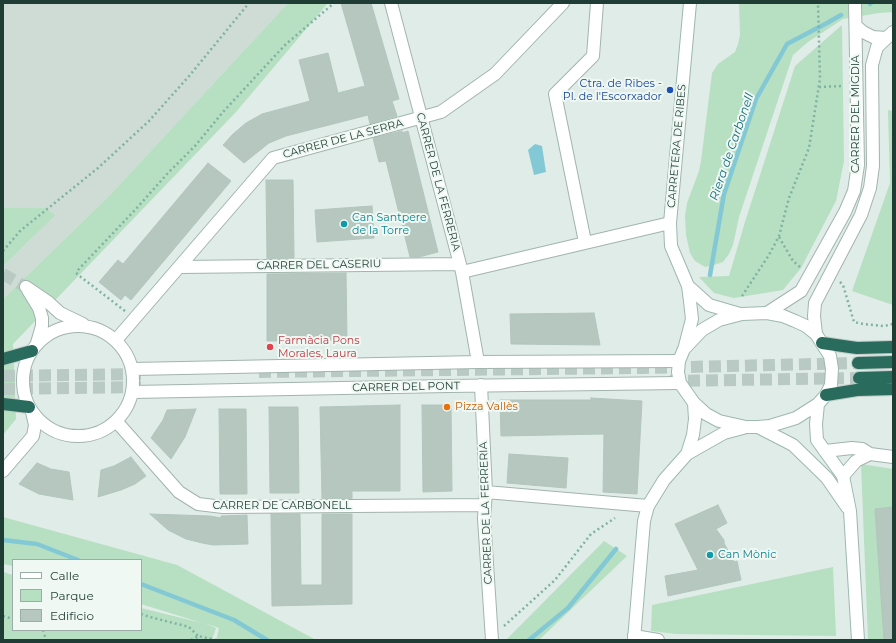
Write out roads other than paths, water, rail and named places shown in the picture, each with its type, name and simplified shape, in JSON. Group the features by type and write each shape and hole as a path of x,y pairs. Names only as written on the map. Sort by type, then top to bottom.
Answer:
{"highway":[{"path":"819,338 857,348 893,347"},
{"path":"3,359 34,348"},
{"path":"858,363 893,362"},
{"path":"859,378 893,377"},
{"path":"822,400 857,390 893,389"},
{"path":"3,404 31,409"}],"street":[{"name":"CARRER DE LA FERRERIA","path":"391,3 460,268 478,362"},
{"name":"CARRER DE LA SERRA","path":"116,340 273,158 441,112 495,74 563,3"},
{"path":"585,242 555,94 593,56 597,3"},
{"name":"CARRETERA DE RIBES","path":"684,349 692,319 688,286 671,246 670,223 690,3"},
{"name":"CARRER DEL MIGDIA","path":"767,313 801,291 813,272 845,212 854,190 858,165 856,26 854,3"},
{"path":"856,26 863,32 873,37 890,35"},
{"name":"CARRER DEL MIGDIA","path":"819,338 814,316 815,303 861,215 870,188 873,166 872,65 877,47 890,35"},
{"name":"CARRER DEL CASERIU","path":"179,267 460,268 670,223"},
{"name":"CARRETERA DE RIBES","path":"688,286 709,305 742,314"},
{"path":"3,471 29,442 34,436 44,431 78,436 95,434 110,427 120,417 128,405 133,392 133,369 128,355 116,340 106,332 70,319 26,287 39,308 42,318 40,334 26,362 23,375 23,390 35,420 35,432 29,442"},
{"path":"822,400 796,418 770,426 746,427 719,421 706,414 694,403 680,383 678,372 679,361 684,349 702,330 719,320 742,314 767,313 782,316 806,326 819,338 830,356 832,369 830,385 822,400 816,424 817,440 844,476 850,511 858,640"},
{"path":"34,348 46,336 59,329 73,326 90,327"},
{"path":"133,369 478,362 679,361"},
{"name":"CARRER DEL PONT","path":"133,392 481,385 680,383"},
{"name":"CARRER DE LA FERRERIA","path":"481,385 486,492 484,518 492,640"},
{"path":"687,454 693,435 695,418 694,403"},
{"path":"31,409 35,416 47,427 62,434"},
{"name":"CARRER DE CARBONELL","path":"116,421 180,492 198,504 223,507 485,505"},
{"path":"658,640 634,638 644,521 648,506 664,480 687,454 724,433 746,427"},
{"path":"758,427 793,445 804,455 827,478 850,511"},
{"path":"825,451 852,448 862,449 870,454 893,457"},
{"path":"844,476 856,461 870,454"},
{"path":"486,492 648,506"}],"water":[{"path":"535,144 542,146 546,172 534,175 528,150"}],"waterway":[{"name":"Riera de Carbonell","path":"710,275 724,194 756,99 787,44 841,15"},
{"name":"Riera de Carbonell","path":"3,540 37,544 75,559"},
{"name":"Riera de Carbonell","path":"529,640 568,608 616,549"},
{"name":"Riera de Carbonell","path":"142,584 234,620 267,640"}],"tunnel":[{"path":"3,274 26,287"},
{"path":"259,372 643,368 858,363"},
{"path":"3,376 145,374"},
{"path":"670,381 859,378"},
{"path":"3,389 146,387"}],"place":[{"name":"Ctra. de Ribes - Pl. de l'Escorxador","path":"670,90"},
{"name":"Can Santpere de la Torre","path":"344,224"},
{"name":"Farmàcia Pons Morales, Laura","path":"270,347"},
{"name":"Pizza Vallès","path":"447,407"},
{"name":"Can Mònic","path":"710,555"}]}
